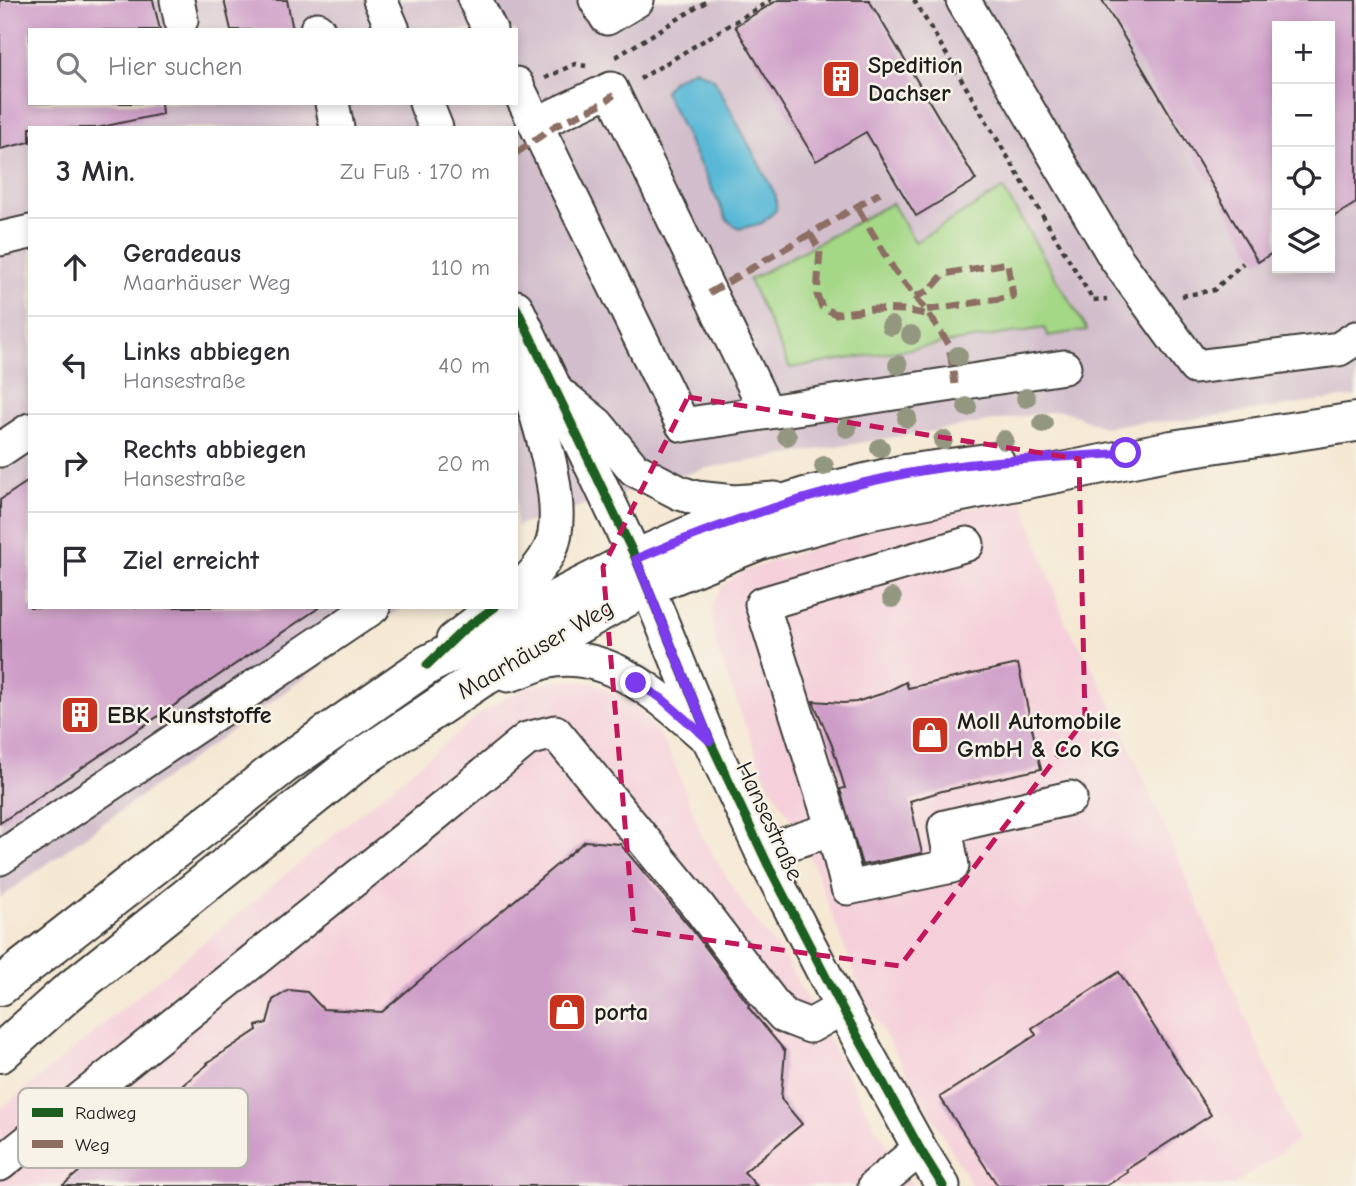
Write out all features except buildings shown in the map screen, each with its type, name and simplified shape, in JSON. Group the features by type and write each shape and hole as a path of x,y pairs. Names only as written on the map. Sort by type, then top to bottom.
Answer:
{"main road":[{"name":"Maarhäuser Weg","path":"0,986 283,765 427,665 641,572 872,510 1172,450 1356,422"},
{"name":"Maarhäuser Weg","path":"0,1053 66,994 359,760 702,530 805,497 905,474 1000,461 1172,450"}],"street":[{"path":"380,0 392,28"},
{"path":"475,0 489,28"},
{"path":"596,0 607,18 637,0"},
{"path":"963,0 1115,257 1195,368 1339,349 1356,338"},
{"path":"518,88 683,425 1064,367"},
{"path":"536,124 611,89 767,412"},
{"path":"332,105 337,126"},
{"path":"427,105 435,126"},
{"path":"0,239 28,232"},
{"name":"Hansestraße","path":"518,311 641,572 710,741 762,852 842,1008 943,1186"},
{"path":"518,355 551,472 557,509 551,548 536,573 518,590"},
{"name":"Hansestraße","path":"557,393 597,424 634,469 680,493 696,498 734,502 805,497"},
{"path":"0,450 28,431"},
{"path":"967,544 762,604 833,829 848,888 952,866 945,827 1070,798"},
{"path":"0,858 370,609"},
{"path":"427,665 463,630 492,609"},
{"name":"Hansestraße","path":"478,680 520,672 545,662 579,659 605,665 661,698 710,741"},
{"path":"95,1088 527,739 555,732 784,1016 810,1026 842,1008"},
{"path":"762,852 833,829"},
{"path":"875,1186 920,1149"},
{"path":"0,1164 18,1150"}],"path":[{"path":"614,94 771,0"},
{"path":"914,0 1093,300"}],"highlighted area":[{"path":"688,397 1079,459 1085,719 900,966 634,930 603,567"}],"shaded area":[{"path":"0,0 1356,0 1356,396 1178,421 1103,427 1062,410 707,468 518,525 518,126 28,126 28,609 399,609 0,898"},
{"path":"1022,498 1066,624 1113,707 1298,1140 1232,1186 972,1186 864,998 802,836 766,779 716,647 712,606 722,586 744,571 892,522"},
{"path":"558,681 593,683 631,701 659,734 674,762 704,840 744,906 785,959 877,1129 912,1186 0,1186 0,1110 18,1095 18,1168 248,1168 248,1088 27,1088 483,712 524,688"}],"green space":[{"path":"1003,189 1087,330 1048,336 1044,328 790,368 749,280 892,203 915,242"}],"water":[{"path":"694,69 714,79 776,196 776,210 762,223 739,229 727,220 664,91 673,80"}],"marked path":[{"path":"518,152 555,126 614,95"},
{"path":"709,293 880,193"},
{"path":"810,234 820,250 817,295 822,307 836,314 873,309 925,314 926,310 894,270 857,207"},
{"path":"915,297 930,290 944,274 1008,263 1013,297 926,310 949,345 955,384"}],"cycle path":[{"path":"518,311 636,559 710,741 768,865 842,1008 943,1186"},
{"path":"427,665 463,630 492,609"}],"place":[{"name":"Spedition Dachser","path":"841,79"},
{"name":"EBK Kunststoffe","path":"80,715"},
{"name":"Moll Automobile GmbH & Co KG","path":"930,735"},
{"name":"porta","path":"567,1012"}],"route":[{"path":"636,683 661,698 710,741 636,559 702,530 805,497 905,474 1000,461 1126,453"}]}
